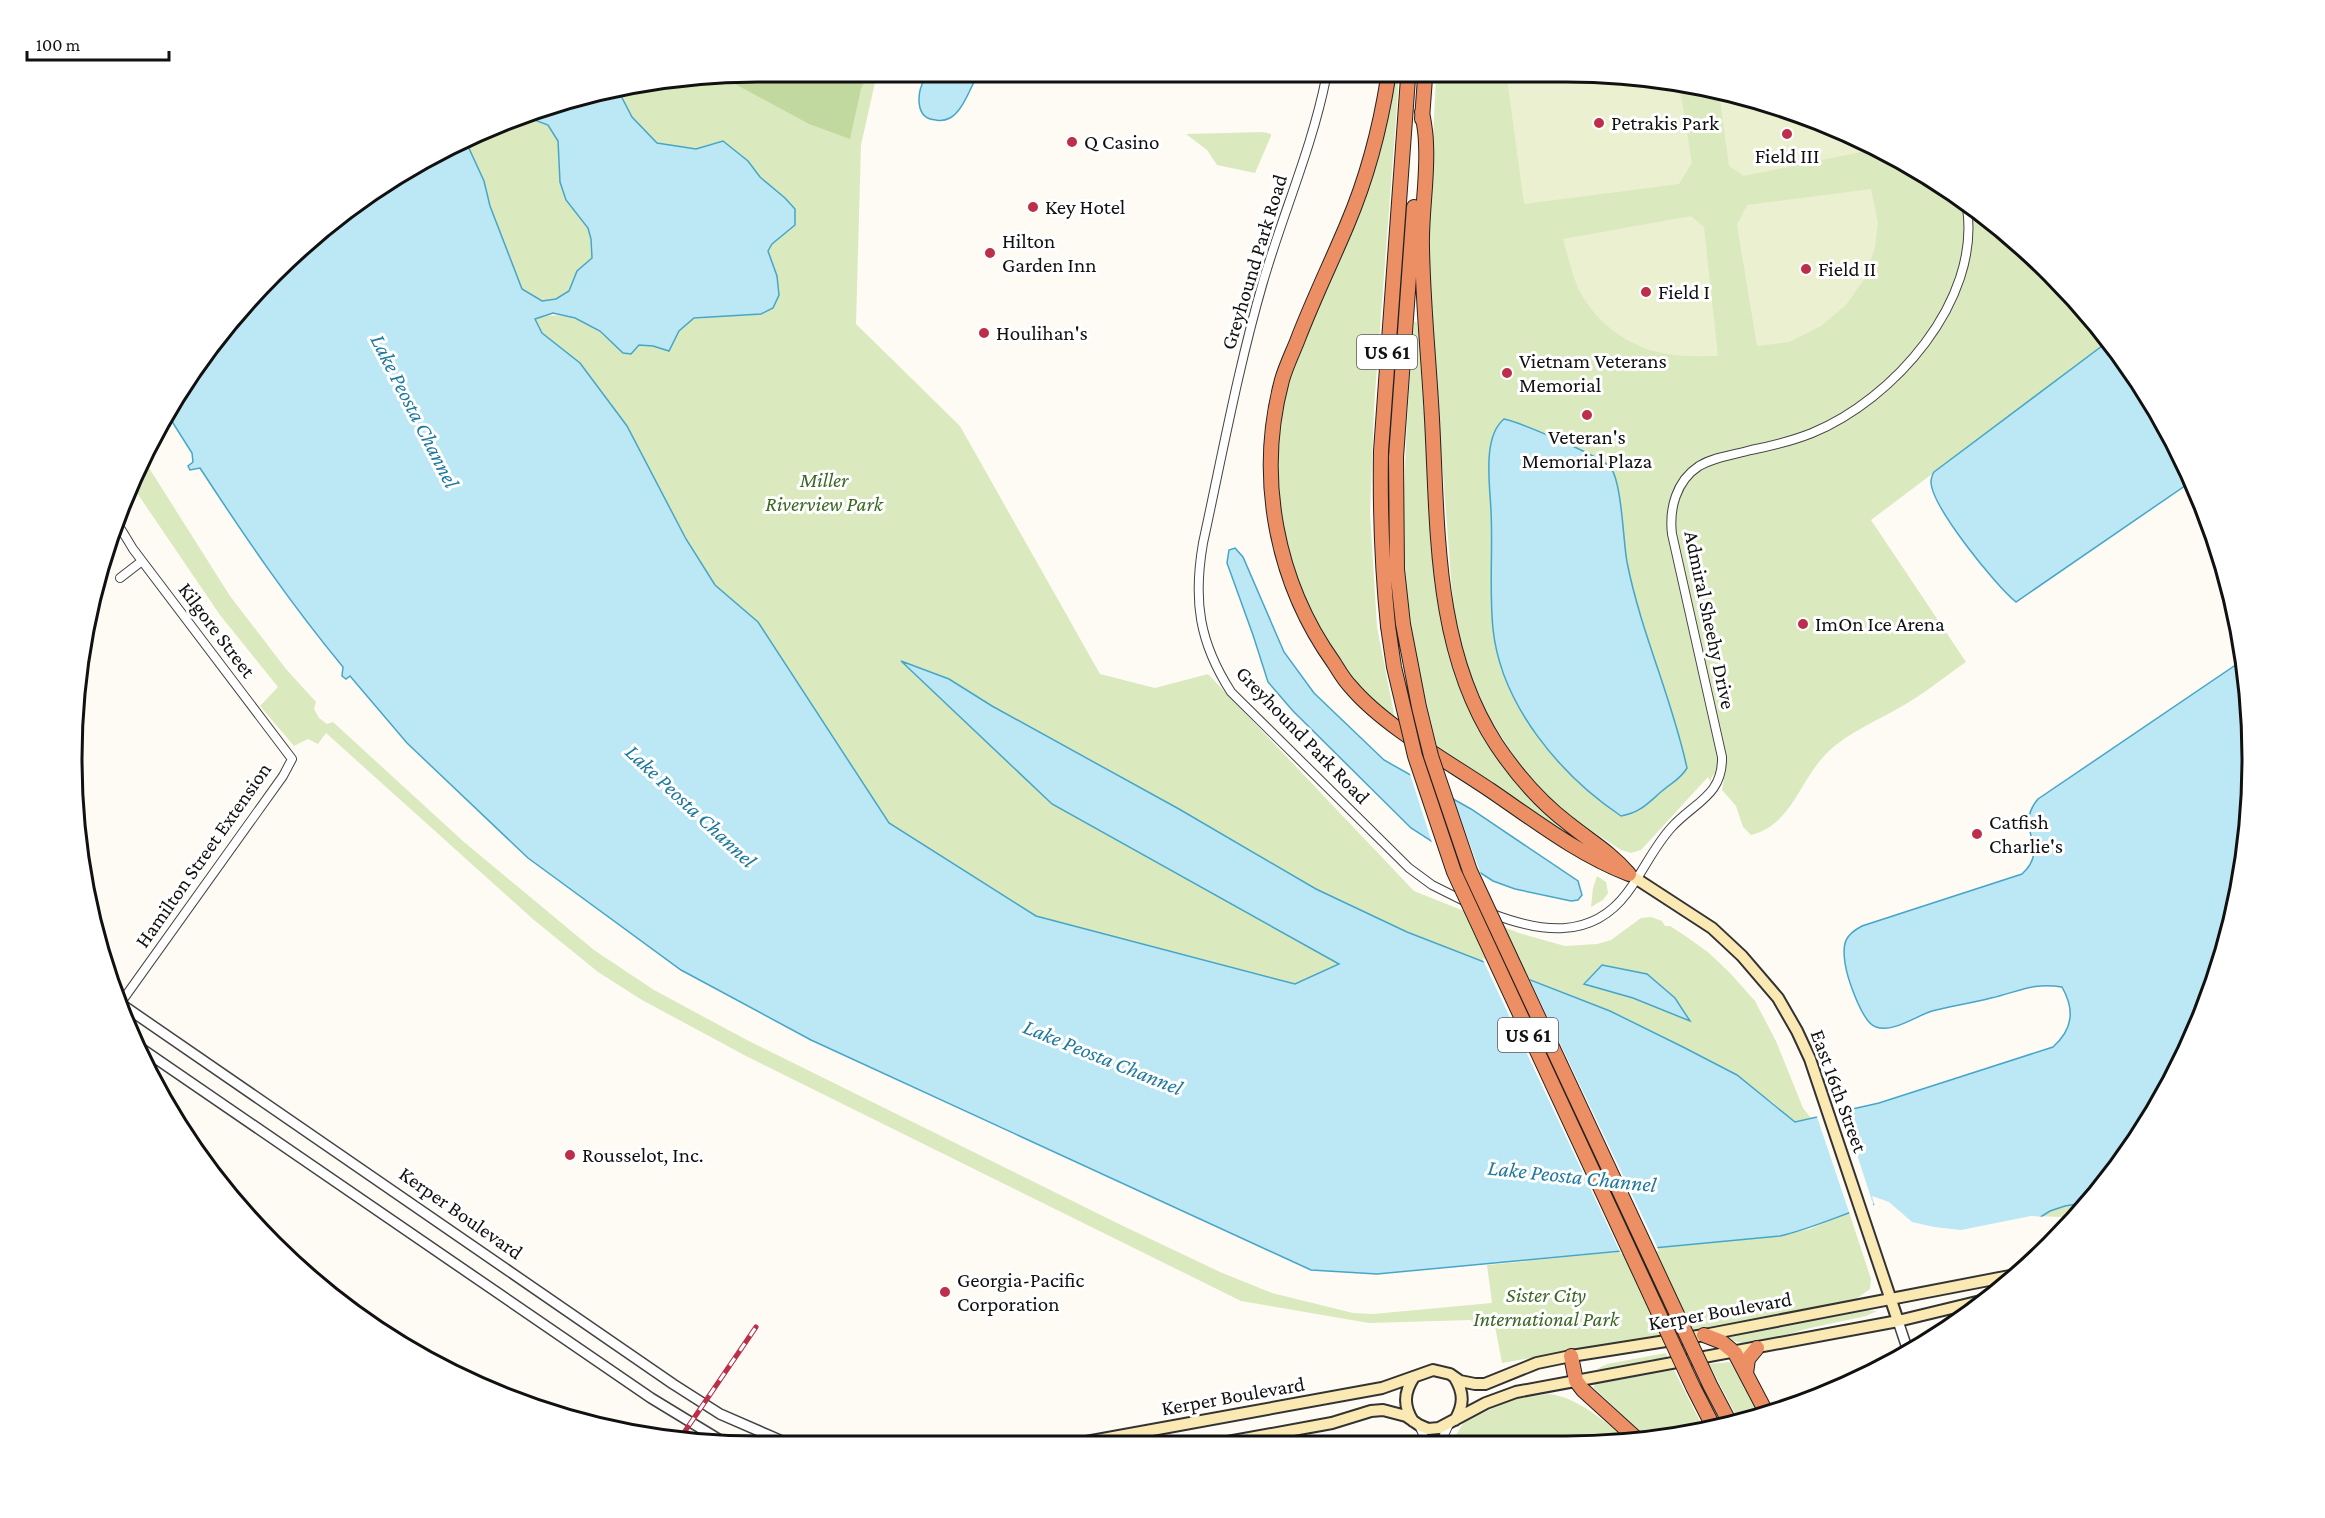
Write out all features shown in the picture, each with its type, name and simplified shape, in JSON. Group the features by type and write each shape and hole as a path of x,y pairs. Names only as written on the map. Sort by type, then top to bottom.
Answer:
{"highway":[{"path":"1387,82 1377,137 1366,176 1282,379 1274,420 1271,467 1272,497 1286,569 1302,609 1323,649 1351,687 1386,720 1553,832 1607,866 1633,876"},
{"name":"US 61","path":"1408,82 1381,451 1380,513 1383,571 1394,667 1415,756 1454,872 1710,1420"},
{"name":"US 61","path":"1425,82 1396,457 1397,569 1403,624 1419,707 1431,756 1470,871 1726,1416"},
{"path":"1422,112 1426,144 1422,246 1424,311 1440,547 1446,613 1452,640 1474,704 1509,762 1546,805 1613,856 1633,876"},
{"path":"1704,1335 1722,1342 1735,1353 1763,1406"},
{"path":"1746,1373 1748,1359 1757,1348"},
{"path":"1570,1356 1576,1381 1583,1390 1630,1432"}],"main road":[{"name":"East 16th Street","path":"1633,876 1712,928 1742,956 1778,998 1797,1031 1823,1096 1898,1321"},
{"name":"Kerper Boulevard","path":"1120,1436 1382,1389 1433,1370 1475,1384 1485,1384 1537,1363 1570,1356 1704,1335 2000,1278"},
{"name":"Kerper Boulevard","path":"1260,1436 1332,1423 1371,1411 1383,1410 1399,1413 1416,1423 1434,1429 1500,1397 1898,1321 1965,1305"},
{"path":"1414,1377 1407,1389 1406,1400 1407,1409 1416,1423"},
{"path":"1452,1422 1461,1408 1463,1397 1455,1378"}],"street":[{"name":"Greyhound Park Road","path":"1325,82 1318,119 1264,280 1246,344 1203,543 1197,589 1207,647 1222,678 1249,710 1383,844 1432,885 1502,917 1538,928 1556,929 1579,926 1603,916 1620,902 1633,876"},
{"name":"Admiral Sheehy Drive","path":"1633,876 1672,827 1712,793 1721,770 1721,752 1672,534 1673,505 1678,490 1700,465 1812,432 1851,413 1896,378 1932,333 1951,297 1966,250 1968,215"},
{"name":"Kilgore Street","path":"122,531 142,561 292,759"},
{"path":"120,578 142,561"},
{"name":"Hamilton Street Extension","path":"126,996 283,776 292,759"},
{"name":"Kerper Boulevard","path":"131,1011 673,1384 720,1414 771,1436"},
{"path":"151,1055 642,1392 709,1433"},
{"name":"East 16th Street","path":"1898,1321 1906,1344"},
{"path":"1444,1436 1452,1422"},
{"path":"1416,1423 1423,1436"}],"green space":[{"path":"864,82 850,139 809,124 734,83"},
{"name":"Miller Riverview Park","path":"875,82 861,145 856,324 960,426 1100,674 1155,688 1208,674 1414,891 1519,933 1565,946 1597,944 1611,940 1641,918 1651,917 1662,921 1665,926 1670,926 1709,953 1755,1001 1776,1041 1803,1108 1811,1118 1795,1122 1771,1101 1397,983 1185,1002 907,867 696,589 580,363 542,333 535,319 551,315 565,316 594,328 728,316 668,144 657,143 611,99 671,88 715,84"},
{"path":"1395,82 1398,82 1374,407 1370,514 1377,627 1395,719 1360,686 1341,664 1321,635 1304,602 1283,530 1278,493 1277,456 1280,419 1297,357 1366,194 1387,123"},
{"path":"1436,82 1610,84 1698,95 1783,118 1865,152 1904,173 1978,222 2012,250 2075,313 2102,346 1871,520 1966,662 1915,698 1832,748 1815,767 1785,813 1764,830 1751,835 1743,827 1736,806 1722,790 1726,769 1713,775 1710,781 1708,777 1641,850 1631,853 1621,850 1578,822 1537,786 1490,719 1471,677 1455,629 1429,293 1430,198"},
{"name":"Petrakis Park","path":"1508,82 1610,84 1680,92 1692,163 1679,184 1524,204"},
{"name":"Field III","path":"1720,101 1783,118 1864,151 1744,176 1729,166"},
{"path":"536,120 548,125 558,141 558,159 566,200 588,228 591,239 592,258 577,271 569,291 556,299 542,301 522,289 490,206 484,181 469,148"},
{"path":"1263,132 1271,136 1255,173 1217,165 1207,150 1186,134"},
{"name":"Field II","path":"1871,189 1878,223 1875,248 1863,281 1846,305 1821,326 1789,342 1757,346 1737,225 1747,205"},
{"name":"Field I","path":"1691,216 1704,227 1718,356 1680,356 1653,351 1638,346 1612,330 1591,309 1576,283 1563,239"},
{"path":"1414,322 1417,322 1418,331 1438,606 1448,654 1473,718 1500,763 1527,795 1567,833 1438,750 1421,680 1406,584 1405,470"},
{"name":"Sister City International Park","path":"149,467 230,596 286,669 316,702 314,709 319,718 327,724 333,722 464,842 594,950 654,990 745,1039 1220,1272 1272,1293 1353,1313 1373,1314 1492,1303 1487,1265 1780,1236 1810,1229 1849,1212 1871,1279 1870,1289 1856,1299 1777,1315 1502,1363 1494,1321 1473,1324 1471,1320 1369,1323 1241,1301 746,1056 642,1000 598,972 534,920 326,733 318,744 308,739 294,746 260,706 278,687 220,615 137,493"},
{"path":"1597,876 1606,882 1608,893 1603,900 1591,907 1593,888"},
{"path":"2077,1202 2063,1217 2031,1216"},
{"path":"1864,1310 1877,1311 1866,1316 1756,1343 1746,1344 1729,1338 1730,1336"},
{"path":"1666,1353 1669,1360 1597,1369 1607,1364"},
{"path":"1730,1362 1756,1408 1735,1414 1709,1364"},
{"path":"1674,1370 1701,1422 1640,1431 1593,1387 1596,1384"},
{"path":"1549,1394 1560,1396 1581,1405 1619,1433 1566,1436 1456,1436 1463,1423 1509,1400"}],"water":[{"path":"923,82 974,82 958,111 945,120 924,115 919,104"},
{"name":"Lake Peosta Channel","path":"621,96 632,117 657,143 696,149 723,141 748,161 760,177 795,209 795,225 772,244 768,251 777,276 779,295 773,308 761,314 694,318 679,331 669,351 639,345 631,354 623,353 600,331 575,318 553,313 535,319 542,333 580,363 627,426 686,539 715,585 758,622 889,823 1036,916 1295,984 1339,964 1052,804 901,661 949,679 992,706 1179,809 1316,889 1407,932 1610,1011 1683,1047 1737,1075 1795,1122 1879,1103 2053,1047 2060,1040 2070,1019 2069,1004 2062,987 2052,986 2026,988 1932,1011 1890,1028 1876,1027 1871,1024 1861,1009 1852,988 1845,963 1846,940 1862,926 2022,874 2034,855 2029,820 2031,810 2038,799 2236,665 2241,715 2241,803 2230,891 2207,976 2173,1058 2152,1097 2103,1171 2076,1204 2050,1211 2036,1220 1975,1234 1920,1233 1895,1214 1875,1204 1780,1236 1377,1274 1311,1270 811,1040 681,970 528,858 407,743 350,676 346,679 342,676 343,667 268,569 200,468 190,470 188,466 193,462 192,453 172,422 222,347 250,313 313,250 383,197 421,173 469,148 484,181 490,206 522,289 542,301 556,299 569,291 577,271 592,258 591,239 588,228 566,200 560,182 558,141 548,125 536,120"},
{"path":"2102,346 2152,421 2185,486 2016,602 1994,580 1952,526 1934,492 1931,481 1934,472"},
{"path":"1504,419 1578,448 1605,463 1615,476 1633,588 1687,768 1679,778 1648,803 1628,815 1621,816 1576,780 1537,736 1508,685 1498,657 1492,614 1489,462 1493,437 1497,427"},
{"path":"1235,548 1243,557 1284,652 1314,693 1384,760 1471,809 1578,881 1582,895 1578,900 1571,901 1515,889 1493,881 1411,828 1293,711 1268,682 1227,563 1229,550"},
{"path":"1602,965 1647,974 1675,998 1690,1021 1633,998 1584,984"}],"pier":[{"path":"1409,771 1452,795 1482,877 1433,846"},
{"path":"1482,958 1528,976 1659,1251 1621,1254"},
{"path":"1842,1108 1874,1207 1850,1215 1816,1114"},
{"path":"1872,1196 1889,1202 1912,1222 1934,1227 1961,1230 2031,1216 2046,1217 2037,1222 1975,1237 1951,1239 1919,1236 1909,1233 1893,1216 1875,1207"}],"railway":[{"path":"685,1431 756,1327"}],"place":[{"name":"Petrakis Park","path":"1599,123"},
{"name":"Field III","path":"1787,134"},
{"name":"Q Casino","path":"1072,142"},
{"name":"Key Hotel","path":"1033,207"},
{"name":"Hilton Garden Inn","path":"990,253"},
{"name":"Field II","path":"1806,269"},
{"name":"Field I","path":"1646,292"},
{"name":"Houlihan's","path":"984,333"},
{"name":"Vietnam Veterans Memorial","path":"1507,373"},
{"name":"Veteran's Memorial Plaza","path":"1587,415"},
{"name":"ImOn Ice Arena","path":"1803,624"},
{"name":"Catfish Charlie's","path":"1977,834"},
{"name":"Rousselot, Inc.","path":"570,1155"},
{"name":"Georgia-Pacific Corporation","path":"945,1292"}]}
